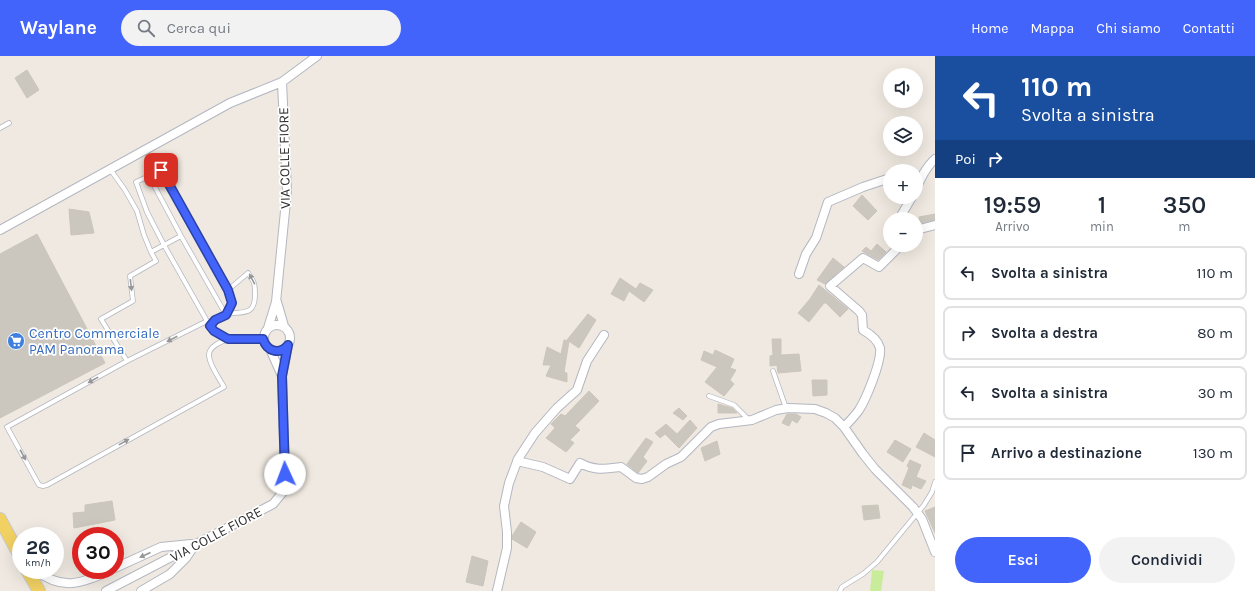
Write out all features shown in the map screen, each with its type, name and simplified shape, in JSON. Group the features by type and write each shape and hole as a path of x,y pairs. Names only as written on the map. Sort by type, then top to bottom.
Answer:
{"main road":[{"path":"0,519 12,541"},
{"path":"32,579 38,591"}],"street":[{"path":"0,230 230,103 282,82 317,56"},
{"name":"VIA COLLE FIORE","path":"268,328 276,302 287,191 282,82"},
{"path":"923,170 935,159"},
{"path":"799,274 806,254 816,238 828,202 883,180"},
{"path":"923,228 935,225"},
{"path":"844,427 853,418 866,397 876,372 880,348 874,338 863,330 862,315 859,311 830,286 863,258 879,267 894,252"},
{"name":"VIA COLLE FIORE","path":"276,302 284,326"},
{"path":"276,325 284,326 290,336 288,345 286,348 278,351 270,349 265,344 263,339 265,331 276,325"},
{"path":"497,591 507,548 504,506 509,483 517,461 535,433 557,408 577,390 587,361 604,335"},
{"name":"VIA COLLE FIORE","path":"106,591 273,504 283,492 285,474 282,376 288,345"},
{"name":"VIA COLLE FIORE","path":"270,349 282,376"},
{"path":"517,461 543,467 570,479 580,463 590,469 621,467 636,478 642,479 648,477 666,464 681,456 711,427 719,424 750,421 776,410 786,408 815,409 835,418 844,427 875,469 917,512 922,519 935,552"},
{"path":"124,564 161,547 196,544"},
{"path":"141,591 170,574 186,558 196,544"},
{"path":"46,579 57,585 73,587 91,579"}],"lane":[{"path":"0,128 9,123"},
{"path":"110,170 125,190 137,211 144,235 156,261 130,276 134,301 101,318 127,361"},
{"path":"226,315 232,303 228,290 161,170 136,182 147,212 206,321 214,331 228,339"},
{"path":"149,176 226,315"},
{"path":"151,252 181,236"},
{"path":"210,326 215,320 226,315 249,311 255,305 255,284 248,273 228,290"},
{"path":"206,321 127,361 7,427 39,485 47,485 224,387 212,366 209,355 210,349 214,345 228,339 263,339"},
{"path":"773,371 786,408"},
{"path":"709,396 734,405 750,421"},
{"path":"840,591 842,587 863,574 877,562 934,492 935,482"}],"green space":[{"path":"872,570 884,571 881,591 870,591"}],"building":[{"path":"27,70 39,90 27,98 15,78"},
{"path":"862,195 877,211 868,220 853,206"},
{"path":"69,209 89,212 94,233 71,235"},
{"path":"935,214 935,220 923,222 923,216"},
{"path":"37,234 105,363 0,418 0,254"},
{"path":"877,244 883,249 883,252 886,252 878,260 862,251 866,247 871,251"},
{"path":"833,258 844,267 825,284 817,280"},
{"path":"620,278 636,289 640,283 653,290 644,302 629,291 624,301 611,294"},
{"path":"819,285 848,309 840,317 826,303 824,303 809,322 798,313"},
{"path":"588,314 596,320 579,348 567,340"},
{"path":"772,339 781,339 781,355 799,354 801,371 778,373 777,365 770,366 770,356 773,355"},
{"path":"564,340 569,341 564,372 567,373 567,382 546,376 551,365 543,365 547,347 561,354"},
{"path":"715,350 734,359 730,368 736,370 730,380 734,384 724,396 705,382 717,367 701,360 704,351 713,355"},
{"path":"812,380 827,380 827,395 813,396"},
{"path":"589,391 599,401 575,426 580,430 570,440 574,443 566,452 546,438 555,428 551,424 561,414 565,416"},
{"path":"718,404 732,408 737,413 718,413"},
{"path":"679,408 687,416 683,420 673,413"},
{"path":"787,414 796,414 801,417 797,423 792,420 789,426 782,423"},
{"path":"690,420 697,428 679,448 665,434 660,438 655,433 666,424 677,434"},
{"path":"924,433 935,440 935,457 916,447"},
{"path":"646,438 653,442 643,457 647,461 638,473 627,464"},
{"path":"895,440 911,449 903,462 887,452"},
{"path":"717,441 720,454 705,461 701,448"},
{"path":"910,460 921,465 916,477 926,481 921,489 912,485 911,489 902,485 909,468 907,466"},
{"path":"112,501 115,520 74,527 73,513 85,512 85,505"},
{"path":"878,505 880,518 864,520 862,506"},
{"path":"935,507 935,533 925,511"},
{"path":"521,522 536,532 527,548 512,539 512,536"},
{"path":"472,556 488,561 483,586 466,582"}],"place":[{"name":"Centro Commerciale PAM Panorama","path":"16,341"}],"route":[{"path":"161,170 228,290 232,303 226,315 215,320 210,326 214,331 228,339 263,339 267,347 274,351 282,350 288,345 282,376 285,474"}]}
